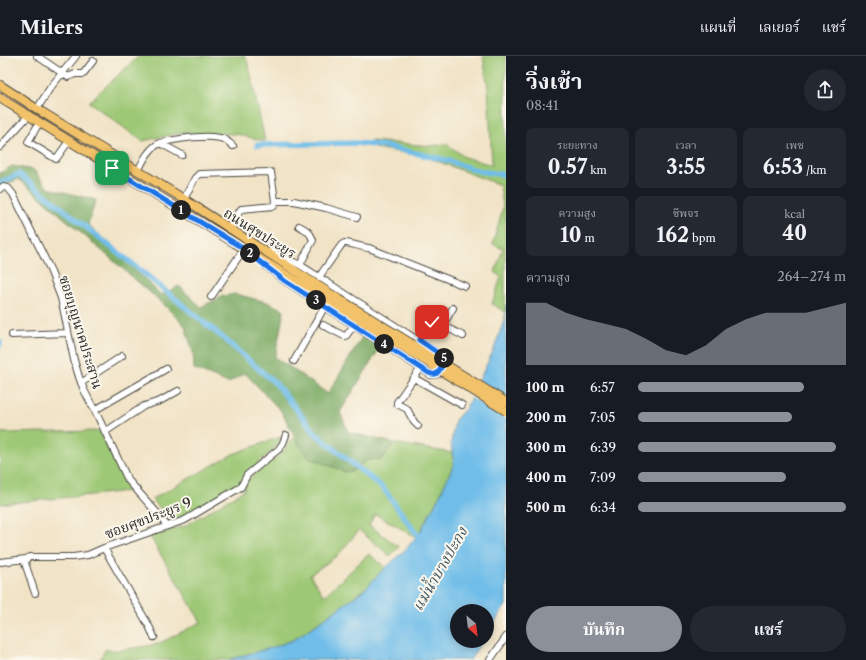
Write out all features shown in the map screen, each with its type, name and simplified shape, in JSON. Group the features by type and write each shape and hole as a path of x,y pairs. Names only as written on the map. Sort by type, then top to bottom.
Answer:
{"main road":[{"name":"ถนนศุขประยูร","path":"0,85 37,110 184,199 229,229 244,245"},
{"name":"ถนนศุขประยูร","path":"1,101 506,402"},
{"name":"ถนนศุขประยูร","path":"337,302 506,411"}],"street":[{"path":"37,56 68,77 74,74 83,74 93,61"},
{"path":"37,110 50,88 76,56"},
{"path":"0,147 28,116"},
{"path":"39,123 28,142 56,159 70,141"},
{"path":"138,171 146,156 155,146 160,143 204,136 225,140 234,146"},
{"path":"160,143 182,155"},
{"path":"184,199 195,178 199,174 271,172 275,205 272,207 240,210 229,229"},
{"name":"ซอยบุญนาคประสาน","path":"0,188 8,188 13,194 49,268 60,298 74,360 81,382 128,480 167,526"},
{"path":"275,202 294,201 357,217"},
{"path":"299,226 308,231 313,240 300,265"},
{"path":"319,277 340,246 347,242 369,248 465,286"},
{"path":"244,245 300,265 419,340 445,359 445,362 438,374 431,375 285,281 244,245"},
{"path":"211,297 244,245"},
{"path":"294,360 325,306"},
{"path":"443,325 453,308"},
{"path":"419,340 432,322 435,321 463,336"},
{"path":"323,325 346,336 354,325"},
{"path":"12,335 68,333"},
{"path":"81,382 122,356"},
{"path":"418,426 407,409 397,404 397,402 421,368"},
{"path":"95,410 166,369"},
{"path":"414,378 462,405"},
{"path":"105,432 144,406 160,401 178,391"},
{"name":"ซอยศุขประยูร 9","path":"0,562 26,559 30,557 73,557 88,555 185,520 240,486 247,475 279,449 286,435"},
{"path":"104,548 154,637"},
{"path":"26,559 24,563 35,593"},
{"path":"490,660 506,637"}],"green space":[{"path":"139,56 245,56 249,66 265,141 237,134 180,133 142,141 89,102"},
{"path":"483,56 506,56 505,312 492,304 501,277 495,272 503,249 493,244 503,207 500,185 424,156 374,148 371,141 431,146 447,144 464,157 492,165 488,87"},
{"path":"12,166 34,170 48,188 96,200 88,224 161,295 179,286 201,307 223,296 235,294 267,302 284,310 275,358 328,394 362,337 381,346 340,412 348,432 394,443 382,459 367,460 352,471 345,472 308,457 300,446 281,411 245,373 228,383 194,369 193,352 185,326 160,301 19,179 0,186 0,173"},
{"path":"99,431 131,491 0,504 0,433"},
{"path":"295,436 300,446 352,471 367,460 382,459 394,443 453,453 454,464 441,493 416,537 375,514 369,525 399,547 390,556 359,530 338,555 310,575 324,596 369,554 386,568 366,588 293,640 227,660 100,660 105,650 121,650 158,644 201,622 149,535 185,526 244,490 247,480 279,456"},
{"path":"280,437 279,444 238,485 188,515 171,521 152,499 233,454"}],"water":[{"name":"แม่น้ำบางปะกง","path":"506,305 506,605 494,623 494,604 450,604 450,648 478,648 470,660 227,660 293,640 366,588 407,548 420,532 441,493 454,464 451,444 455,420 466,408 494,349 505,317"}],"pier":[{"path":"477,380 506,398 506,419 469,396"}],"waterway":[{"path":"257,145 355,143 384,146 446,160 479,171 506,175"},
{"path":"0,183 19,174 222,337 276,384 317,435 383,488 421,540"}],"route":[{"path":"112,168 241,247 285,281 431,375 435,375 438,374 445,362 445,359 419,340 432,322"}]}
